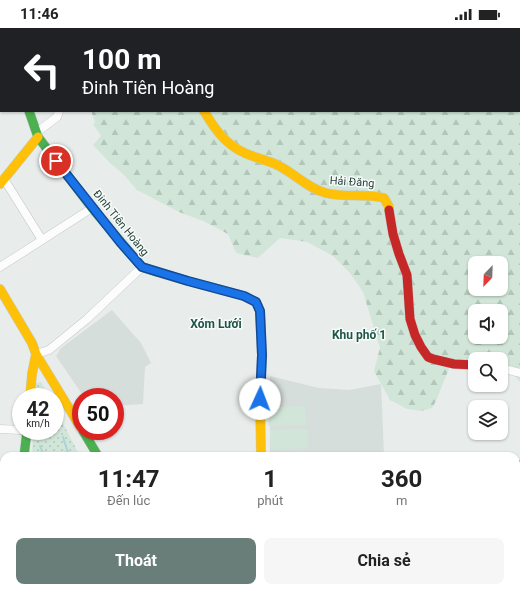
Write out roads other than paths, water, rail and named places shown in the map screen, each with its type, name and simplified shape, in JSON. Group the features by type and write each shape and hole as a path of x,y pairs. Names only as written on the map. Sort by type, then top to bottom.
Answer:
{"main road":[{"name":"Đinh Tiên Hoàng","path":"29,112 38,134 92,208 142,267 244,296 256,302 260,311 262,355 260,399 261,452"},
{"name":"Hải Đăng","path":"205,112 214,128 224,140 234,148 253,157 280,166 312,187 325,193 377,196 384,198 389,207 393,234 407,275 411,324 423,351 432,359 468,365"},
{"path":"2,182 38,134"},
{"path":"0,289 32,343 36,354 72,413"},
{"path":"31,388 36,354"},
{"path":"24,452 25,440"},
{"path":"88,440 96,452"}],"street":[{"path":"38,134 57,116 59,112"},
{"path":"2,182 42,240"},
{"path":"0,267 92,208"},
{"path":"36,354 49,350 54,346 86,319 142,267"},
{"path":"508,370 520,373"},
{"path":"0,429 12,430"}],"waterway":[{"path":"64,440 68,452"},
{"path":"40,446 42,452"}],"district":[{"name":"Xóm Lưới","path":"216,324"},
{"name":"Khu phố 1","path":"359,335"}]}
